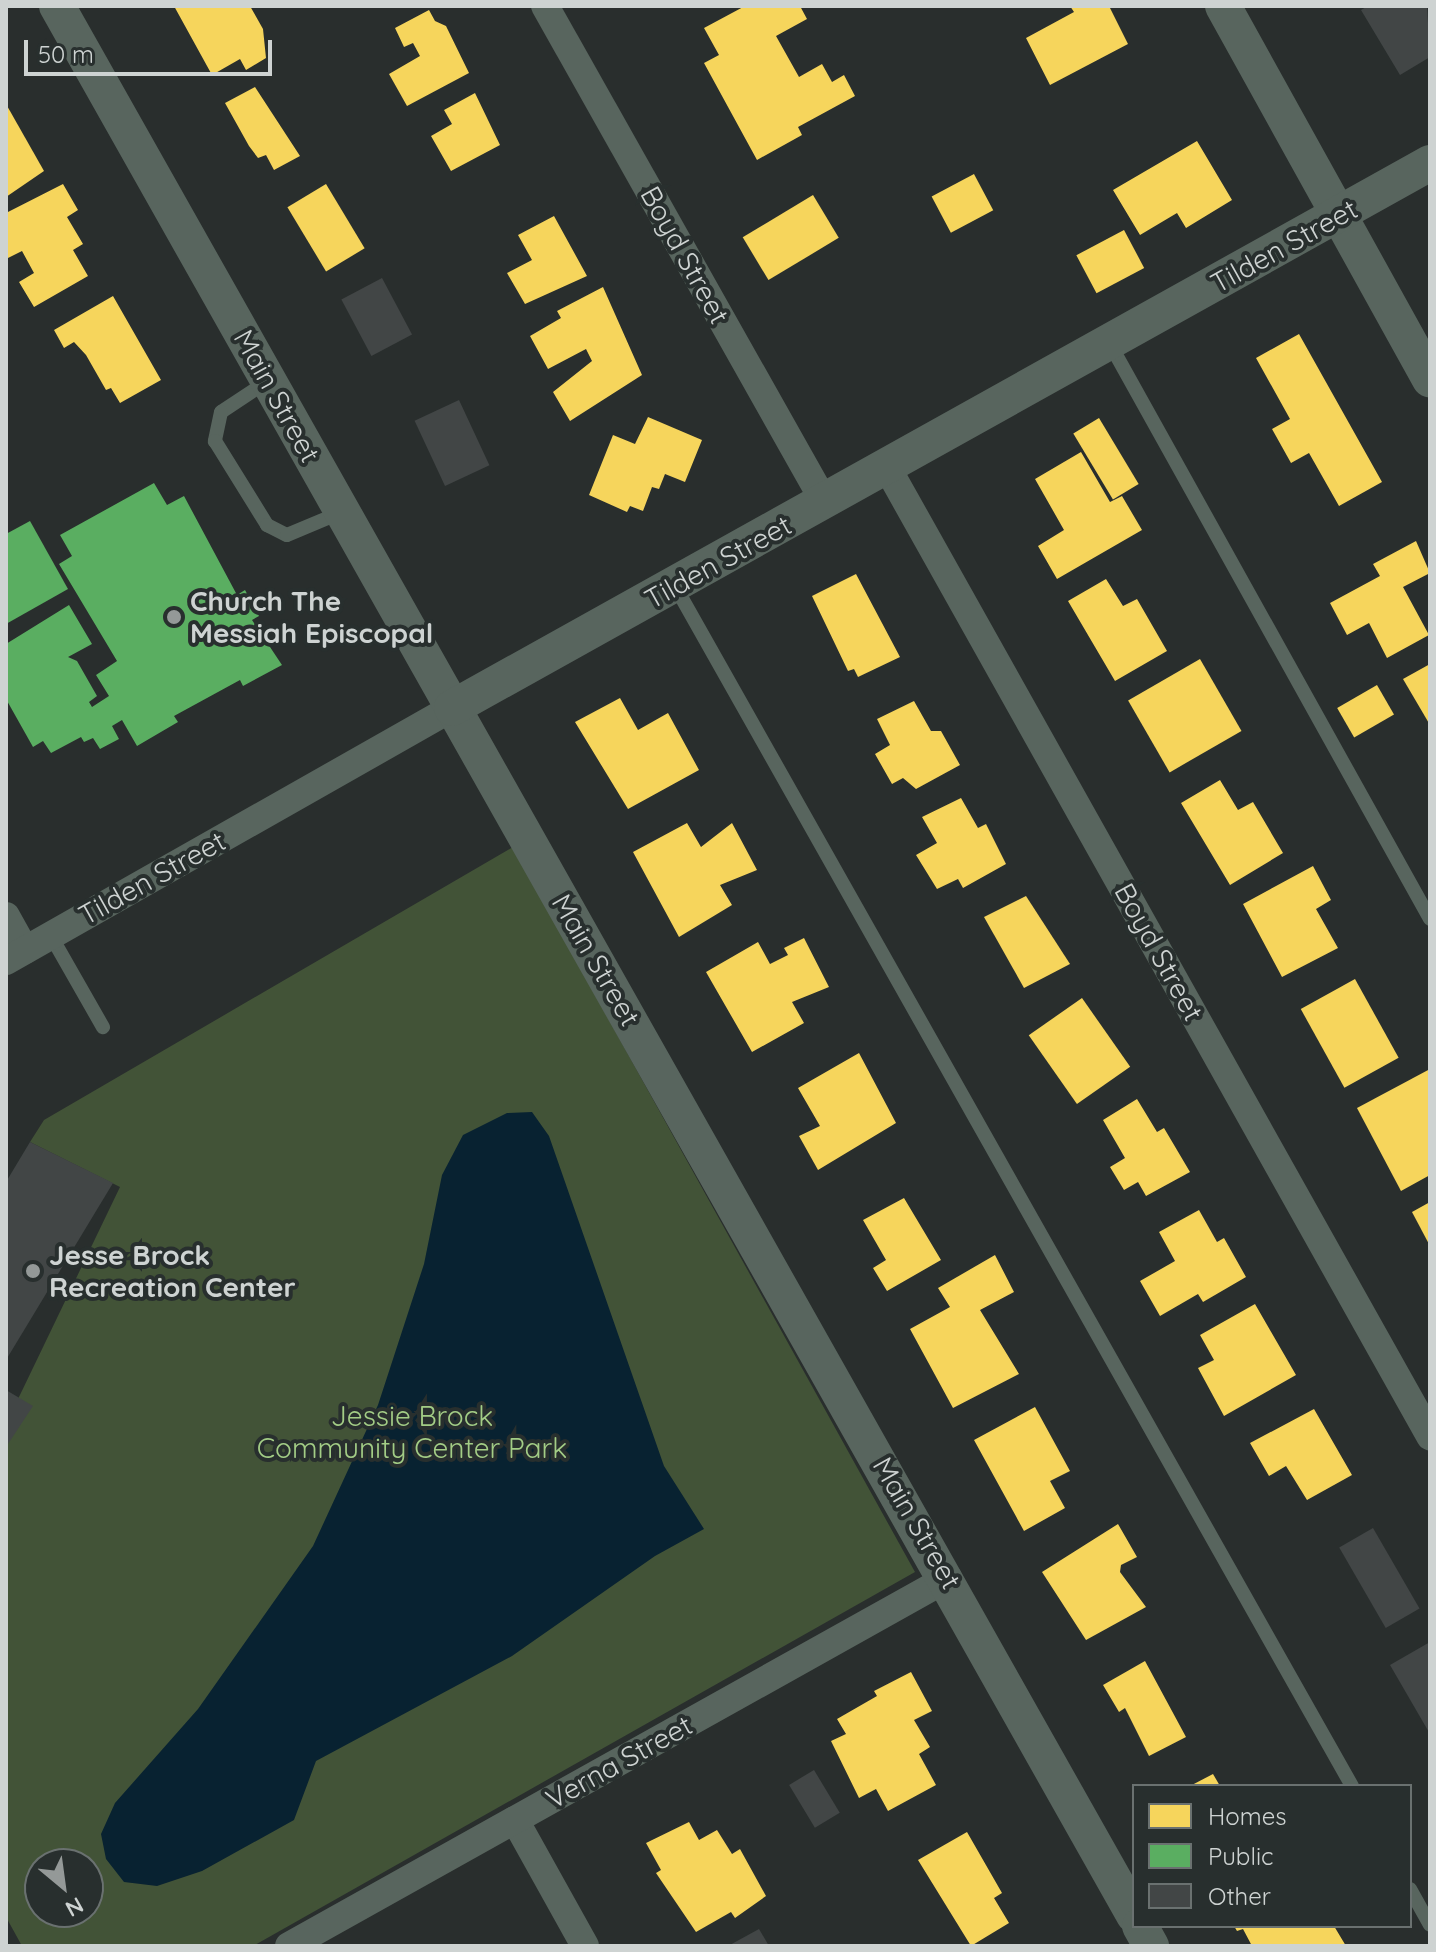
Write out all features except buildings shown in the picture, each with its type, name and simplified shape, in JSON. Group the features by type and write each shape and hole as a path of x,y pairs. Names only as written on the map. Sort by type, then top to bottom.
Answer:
{"street":[{"name":"Main Street","path":"57,6 452,708 948,1578 1132,1911"},
{"name":"Boyd Street","path":"545,6 825,503"},
{"path":"1223,6 1430,379"},
{"name":"Tilden Street","path":"15,955 1430,163"},
{"name":"Boyd Street","path":"888,469 1430,1436"},
{"path":"6,916 15,955"},
{"name":"Verna Street","path":"289,1946 948,1578"},
{"path":"515,1820 585,1946"},
{"path":"1141,1928 1151,1946"}],"lane":[{"path":"1110,344 1430,919"},
{"path":"268,381 221,412 215,441 267,525 287,535 342,512"},
{"path":"675,586 1351,1784"},
{"path":"51,936 103,1027"},
{"path":"1412,1893 1430,1925"}],"green space":[{"name":"Jessie Brock Community Center Park","path":"513,847 915,1572 253,1946 22,1946 6,1917 6,1424 120,1187 30,1142 44,1120"}],"water":[{"path":"532,1112 549,1136 664,1466 704,1529 655,1556 512,1656 316,1761 294,1820 202,1871 157,1886 124,1882 106,1859 101,1834 115,1803 198,1709 313,1546 378,1405 424,1264 442,1175 463,1135 507,1113"}],"place":[{"name":"Church The Messiah Episcopal","path":"174,617"},
{"name":"Jesse Brock Recreation Center","path":"33,1271"}]}
